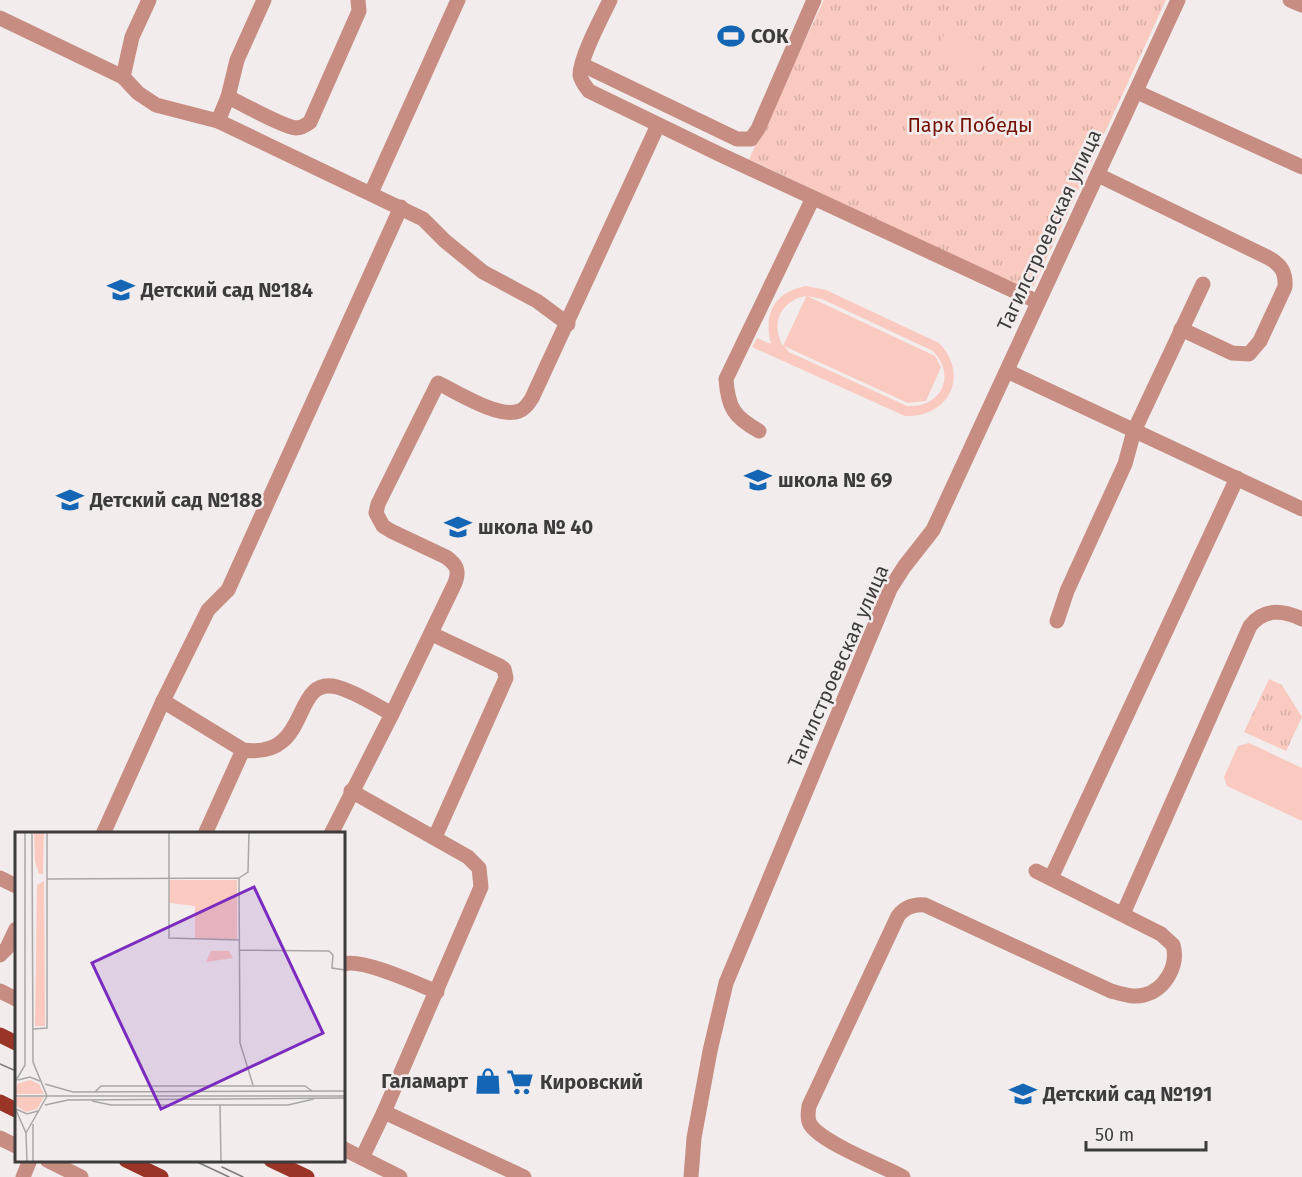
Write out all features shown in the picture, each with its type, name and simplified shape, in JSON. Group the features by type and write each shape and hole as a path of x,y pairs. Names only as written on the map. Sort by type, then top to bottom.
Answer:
{"main road":[{"path":"0,1035 15,1042"},
{"path":"0,1102 15,1110"},
{"path":"128,1162 161,1177"},
{"path":"273,1162 307,1177"}],"street":[{"path":"123,77 132,37 149,0"},
{"path":"218,122 228,97 237,60 264,0"},
{"path":"228,97 287,125 298,128 310,122 359,11 358,0"},
{"path":"371,193 458,0"},
{"path":"609,0 580,74 582,83 589,91 1038,302"},
{"path":"583,65 737,139 751,139 758,129 814,0"},
{"name":"Тагилстроевская улица","path":"691,1177 694,1138 710,1051 726,983 890,589 933,530 1178,0"},
{"path":"1290,0 1302,5"},
{"path":"0,18 123,77 138,93 156,105 218,122 401,207 423,219 445,241 483,272 537,301 568,324"},
{"path":"1137,92 1302,167"},
{"path":"332,832 432,634 458,575 458,569 446,556 383,526 376,513 378,504 438,383 496,411 508,413 526,407 568,324 658,125"},
{"path":"1098,175 1269,258 1283,269 1286,278 1285,287 1260,342 1249,354 1232,353 1181,329"},
{"path":"759,431 735,415 728,399 726,380 813,198"},
{"path":"103,832 208,610 228,590 401,207"},
{"path":"1057,621 1067,591 1125,464 1134,431 1203,284"},
{"path":"1007,371 1302,509"},
{"path":"1051,878 1237,478"},
{"path":"1123,914 1250,626 1257,617 1267,613 1282,611 1302,619"},
{"path":"432,634 501,666 506,678 435,837"},
{"path":"163,701 243,750 257,752 277,747 289,736 305,702 314,692 324,687 336,687 392,714"},
{"path":"206,832 243,750"},
{"path":"351,792 435,837 475,862 479,868 481,887 437,992 362,1158"},
{"path":"903,1177 827,1139 810,1124 808,1116 809,1106 898,916 909,907 916,904 925,905 1111,991 1128,996 1152,992 1166,981 1175,962 1173,945 1161,934 1036,871"},
{"path":"1,872 15,885"},
{"path":"0,955 7,948 15,931"},
{"path":"345,964 348,962 369,966 437,992"},
{"path":"0,991 15,998"},
{"path":"384,1112 524,1177"},
{"path":"0,1138 15,1146"},
{"path":"345,1150 400,1177"},
{"path":"23,1177 30,1162"},
{"path":"49,1162 81,1177"}],"green space":[{"name":"Парк Победы","path":"824,0 1166,0 1034,286 1020,287 749,159"},
{"path":"948,26 992,47 979,74 935,54"},
{"path":"806,286 826,290 939,343 948,355 953,368 950,392 943,402 933,410 920,415 905,416 752,347 757,338 771,344 770,314 779,299 795,289","holes":["807,296 822,299 933,351 944,370 942,389 929,402 907,406 789,352 784,346 908,403 926,401 941,367 935,356","806,297 783,346 778,329 780,314 790,302"]},
{"path":"1269,679 1282,685 1302,717 1286,751 1244,732"},
{"path":"1249,743 1302,768 1302,821 1227,786 1224,777 1238,746"}],"tram line":[{"path":"0,1064 15,1071"},
{"path":"197,1162 229,1177"},
{"path":"222,1167 243,1177"}],"place":[{"name":"СОК","path":"731,36"},
{"name":"Детский сад №184","path":"121,290"},
{"name":"школа № 69","path":"758,480"},
{"name":"Детский сад №188","path":"70,500"},
{"name":"школа № 40","path":"458,527"},
{"name":"Галамарт","path":"488,1081"},
{"name":"Кировский","path":"520,1082"},
{"name":"Детский сад №191","path":"1023,1094"}]}
